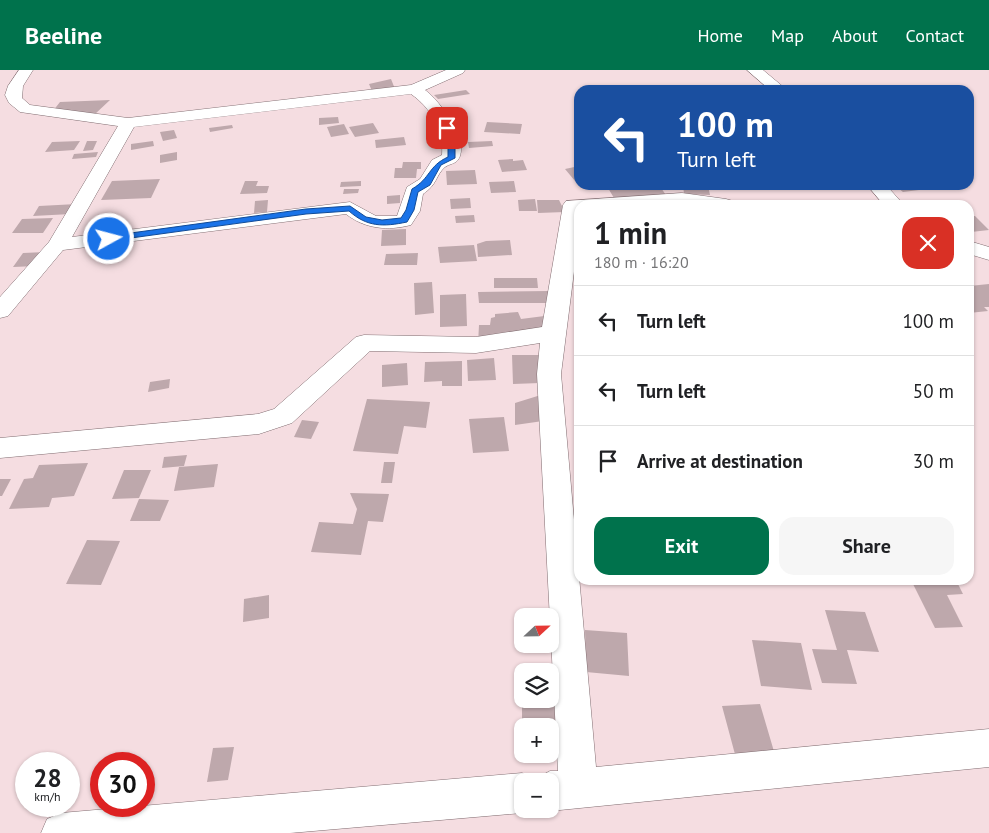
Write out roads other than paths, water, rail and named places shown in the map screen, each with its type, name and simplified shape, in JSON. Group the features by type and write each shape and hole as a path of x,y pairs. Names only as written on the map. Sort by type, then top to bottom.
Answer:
{"street":[{"path":"26,70 13,90 12,96 16,104 26,109 128,123 414,90 458,70"},
{"path":"754,70 773,85"},
{"path":"57,245 306,212 350,208 363,219 382,223 404,220 410,210 414,191 427,183 438,164 451,158 452,152 450,134 437,111 426,96 414,90"},
{"path":"0,311 57,245 128,123"},
{"path":"880,190 890,200"},
{"path":"664,200 689,200"},
{"path":"574,205 553,333 549,374 564,790 989,748"},
{"path":"974,249 989,254"},
{"path":"0,448 259,424 283,416 364,343 476,345 553,333"},
{"path":"61,833 514,794"}]}
